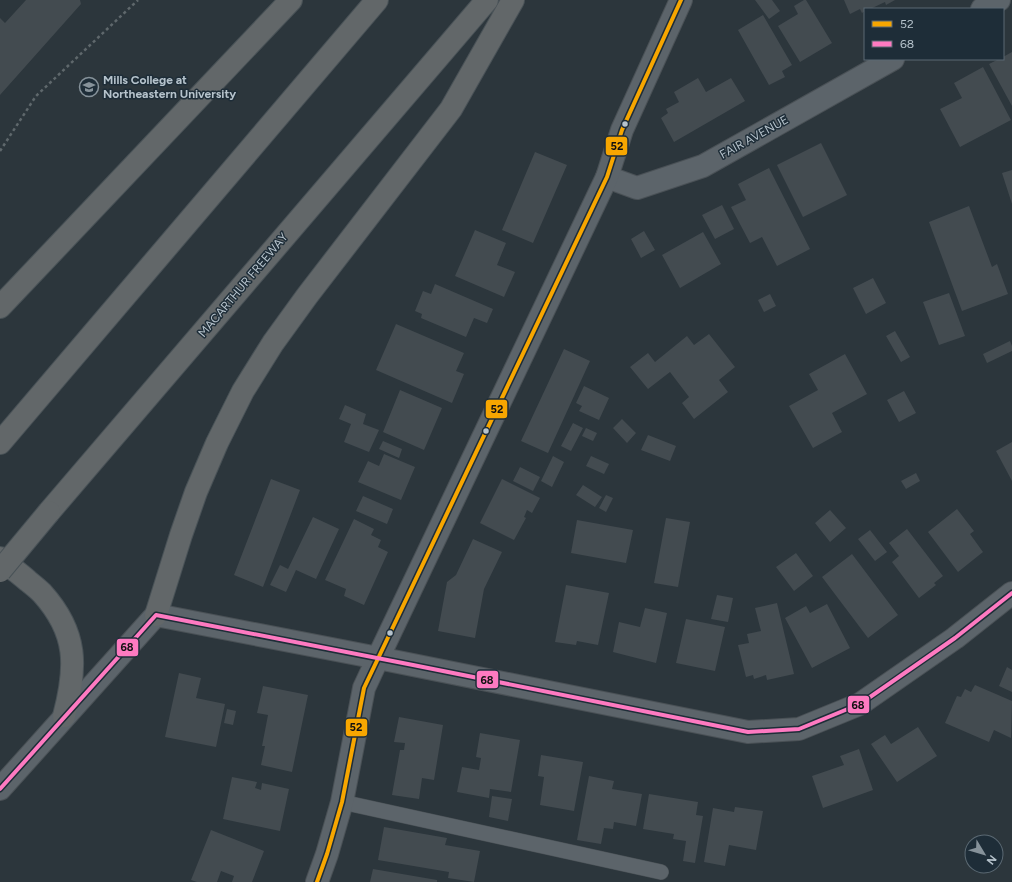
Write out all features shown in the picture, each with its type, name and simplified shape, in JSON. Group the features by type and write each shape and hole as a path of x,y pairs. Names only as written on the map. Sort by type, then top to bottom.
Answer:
{"highway":[{"path":"0,307 291,0"},
{"path":"0,443 377,0"},
{"name":"MACARTHUR FREEWAY","path":"0,571 487,0"},
{"path":"156,615 196,492 217,443 243,391 273,343 307,296 451,109 513,0"},
{"path":"0,558 41,592 56,611 67,632 72,653 72,675 64,716"}],"street":[{"path":"317,882 342,802 364,688 607,178 622,130 681,0"},
{"path":"984,8 999,0"},
{"name":"FAIR AVENUE","path":"607,178 637,188 703,166 890,60"},
{"path":"0,789 156,615 748,732 799,729 860,704 955,638 1012,593"}],"lane":[{"path":"342,802 661,872"}],"path":[{"path":"0,152 36,96 138,0"}],"building":[{"path":"26,0 80,0 81,4 0,95 0,18 5,23"},
{"path":"755,0 772,0 780,11 769,19"},
{"path":"806,0 832,43 800,62 778,26 798,14 794,6"},
{"path":"844,0 895,0 886,5 885,2 872,8 864,8 864,12 862,13 860,9 850,14"},
{"path":"763,15 792,65 782,71 785,77 769,85 738,30"},
{"path":"1012,52 1012,106 989,64 997,60 1004,60 1004,56"},
{"path":"983,67 1011,120 960,147 940,109 962,98 954,83"},
{"path":"698,78 706,92 731,78 745,101 674,142 661,118 668,113 666,109 679,102 674,92"},
{"path":"821,143 847,195 803,217 777,165"},
{"path":"535,152 567,165 533,243 502,230"},
{"path":"769,168 810,249 777,266 762,237 750,243 731,207 746,200 738,184"},
{"path":"1012,170 1012,204 1002,173"},
{"path":"722,205 734,229 715,239 702,215"},
{"path":"969,206 992,267 997,264 1008,294 962,311 929,222"},
{"path":"475,230 506,243 497,265 515,272 504,297 455,276"},
{"path":"644,231 655,250 641,258 631,239"},
{"path":"703,232 721,264 680,288 662,255"},
{"path":"873,278 886,303 866,314 853,288"},
{"path":"435,284 493,309 487,323 474,318 466,337 421,318 422,314 415,311 423,291 431,294"},
{"path":"949,293 965,336 939,345 923,302"},
{"path":"770,294 776,306 764,312 758,300"},
{"path":"396,324 464,353 456,371 464,374 452,403 376,370"},
{"path":"895,331 910,357 901,362 886,336"},
{"path":"709,334 735,367 719,380 728,392 694,419 682,403 689,397 670,372 648,389 630,367 648,353 655,362 687,336 694,345"},
{"path":"1010,341 1012,351 987,363 983,354"},
{"path":"564,349 590,361 548,453 521,441"},
{"path":"845,354 867,394 832,413 842,432 813,448 789,406 818,390 809,374"},
{"path":"584,386 609,398 599,420 579,411 582,406 576,403"},
{"path":"400,390 442,408 424,450 383,432"},
{"path":"904,391 916,413 899,422 887,400"},
{"path":"345,405 366,414 363,424 379,430 369,452 344,442 351,424 339,419"},
{"path":"622,419 636,433 627,443 613,428"},
{"path":"573,423 583,428 571,451 561,446"},
{"path":"586,428 597,433 593,441 582,436"},
{"path":"648,435 676,446 670,461 641,450"},
{"path":"383,441 402,449 399,458 379,449"},
{"path":"1012,442 1012,481 996,451"},
{"path":"384,454 415,467 401,500 358,482 368,461 379,466"},
{"path":"553,456 564,462 552,487 541,481"},
{"path":"591,456 609,464 604,474 586,466"},
{"path":"520,467 540,477 533,491 513,481"},
{"path":"916,473 920,481 906,489 901,481"},
{"path":"271,479 300,490 263,587 234,575"},
{"path":"502,479 540,498 532,513 527,510 524,517 526,518 514,540 480,523"},
{"path":"583,485 602,497 595,507 576,495"},
{"path":"606,495 613,498 606,512 599,508"},
{"path":"363,496 393,509 387,524 356,511"},
{"path":"957,509 974,531 970,534 983,552 958,572 928,532"},
{"path":"830,510 846,528 830,542 815,523"},
{"path":"313,517 339,529 316,579 296,570 286,592 270,585 280,565 288,569"},
{"path":"666,518 690,522 678,587 654,583"},
{"path":"354,519 374,529 371,535 381,540 378,547 388,552 364,605 344,596 346,589 325,580"},
{"path":"577,520 633,530 626,563 571,553"},
{"path":"907,529 943,576 934,583 936,585 919,598 892,562 899,556 889,543"},
{"path":"870,530 887,552 875,561 858,539"},
{"path":"473,539 502,552 484,589 475,638 438,631 447,582 456,575"},
{"path":"796,553 813,576 794,591 776,567"},
{"path":"852,554 898,615 868,638 822,577"},
{"path":"566,585 609,593 598,645 577,641 576,645 555,642"},
{"path":"717,595 733,598 728,622 711,619"},
{"path":"777,603 794,674 767,680 766,675 754,679 753,675 746,677 738,645 749,643 747,634 761,631 755,608"},
{"path":"827,604 850,648 812,668 785,618 806,606 810,613"},
{"path":"645,608 667,613 656,663 613,652 619,622 640,627"},
{"path":"686,619 725,627 715,671 676,663"},
{"path":"1007,667 1012,670 1012,692 999,686"},
{"path":"179,673 201,678 196,698 225,704 216,747 165,737"},
{"path":"975,685 1012,701 1011,738 994,730 989,742 945,723 957,696 961,697 965,689 971,692"},
{"path":"263,686 308,695 292,772 261,765 265,746 262,746 268,715 257,713"},
{"path":"227,709 236,711 233,725 224,723"},
{"path":"399,717 443,725 434,780 422,778 419,799 392,795 400,750 404,750 405,743 394,742"},
{"path":"918,727 937,756 897,782 871,744 885,735 891,744"},
{"path":"480,733 520,740 511,792 490,789 489,798 457,792 462,767 479,770 481,758 476,757"},
{"path":"859,749 873,790 823,808 812,776 844,765 840,756"},
{"path":"541,755 583,762 574,811 540,805 544,777 538,776"},
{"path":"589,776 614,781 612,789 642,794 636,826 614,822 613,829 604,828 601,844 577,840"},
{"path":"232,777 257,782 255,788 261,790 262,783 289,789 280,831 223,819"},
{"path":"649,794 698,802 696,815 703,816 695,863 683,861 686,841 673,839 674,834 643,829"},
{"path":"492,796 512,799 508,821 489,817"},
{"path":"735,807 763,811 756,850 729,845 725,866 704,862 713,808 734,812"},
{"path":"384,827 447,838 445,845 480,851 474,882 448,878 449,872 378,860"},
{"path":"211,830 264,851 252,882 232,882 234,876 221,871 217,882 197,882 191,880"},
{"path":"373,869 437,880 437,882 370,882"}],"transit line":[{"name":"52","path":"317,882 342,802 364,688 607,177 622,130 681,0"},
{"name":"68","path":"0,789 156,615 748,732 799,729 860,704 955,638 1012,593"}],"place":[{"name":"Mills College at Northeastern University","path":"89,87"}]}
